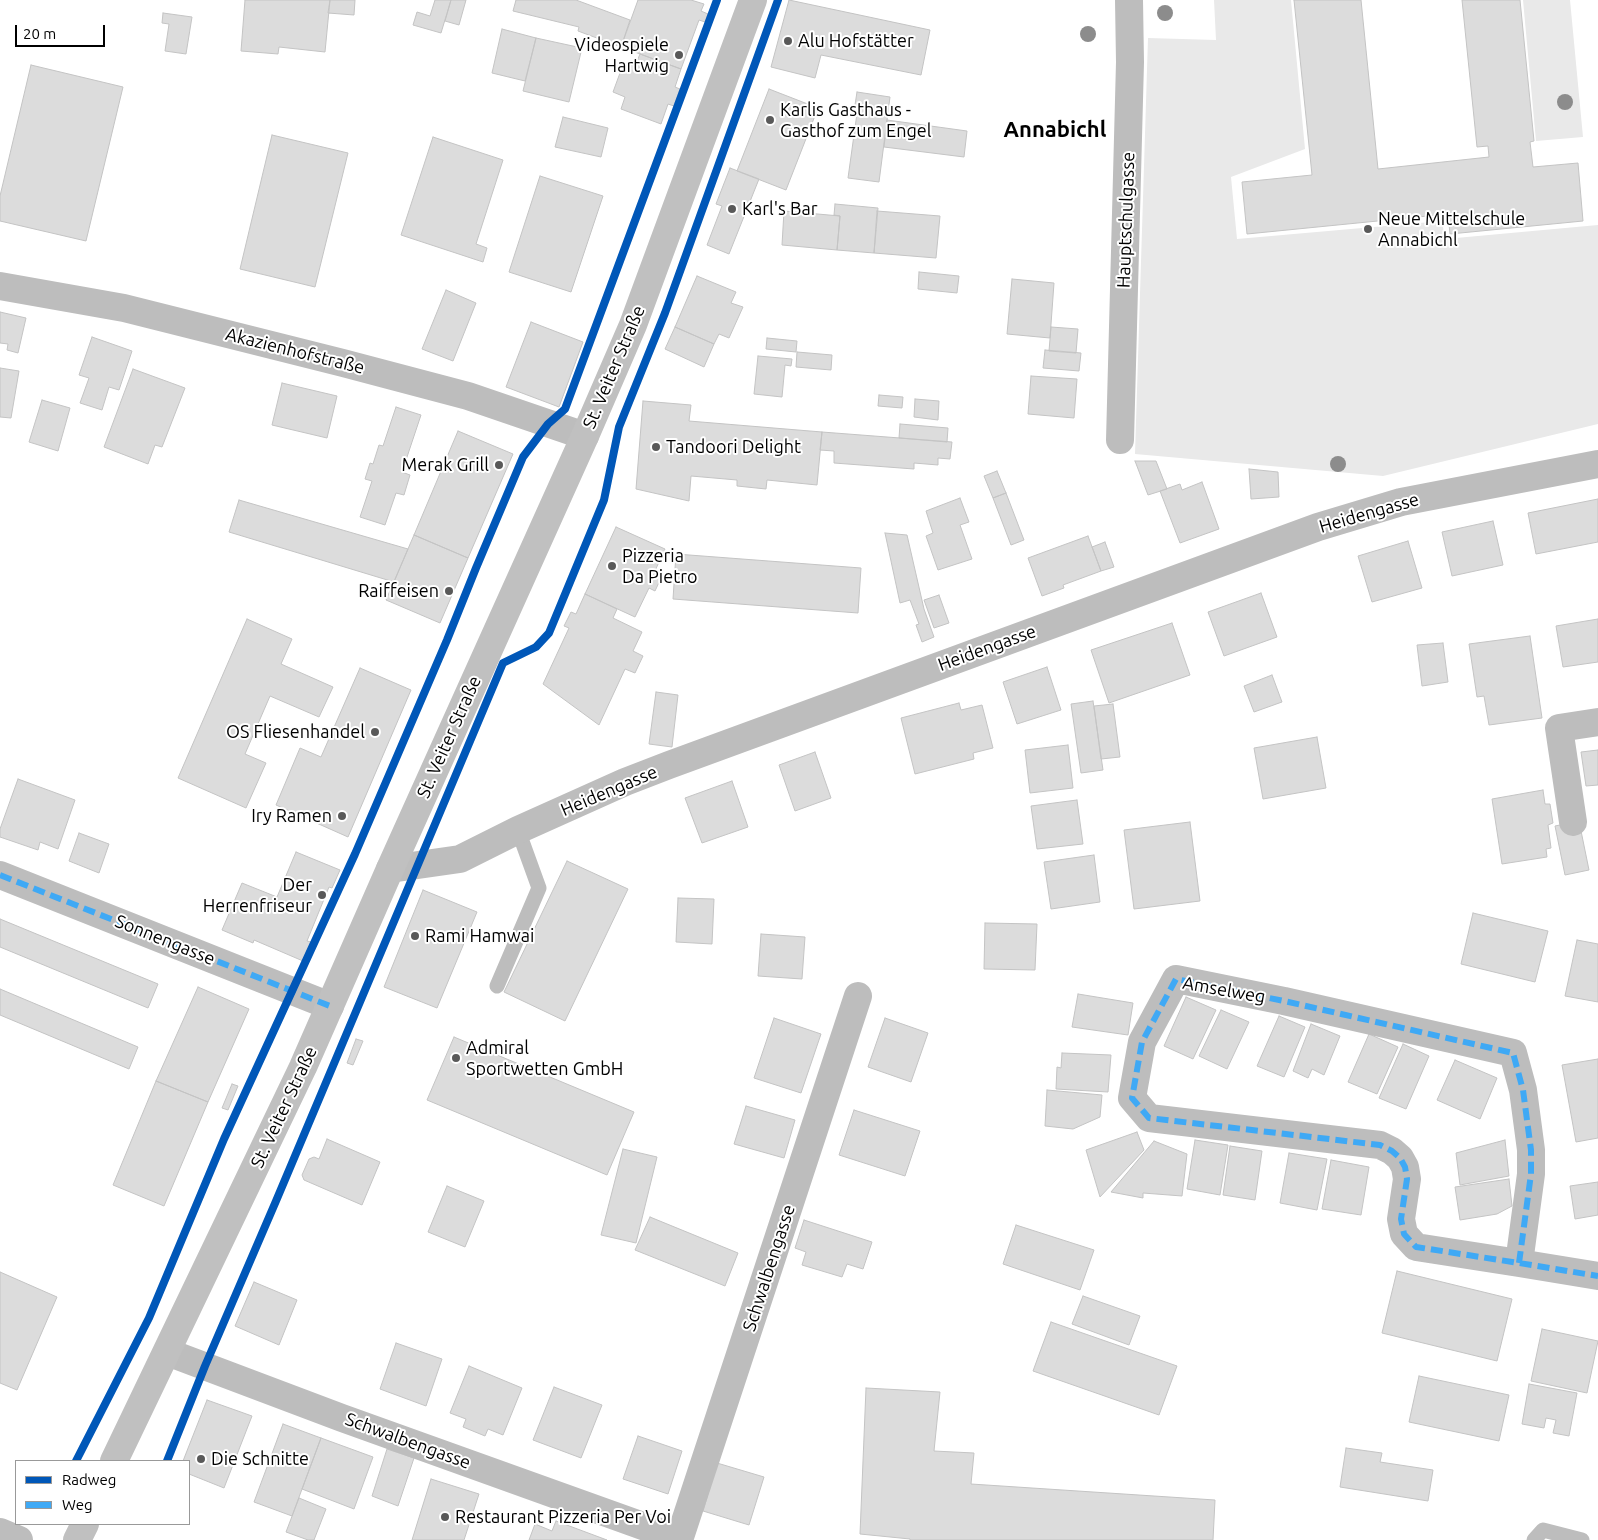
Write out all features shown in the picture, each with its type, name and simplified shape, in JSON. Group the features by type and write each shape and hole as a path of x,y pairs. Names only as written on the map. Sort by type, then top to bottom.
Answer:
{"main road":[{"name":"St. Veiter Straße","path":"114,1460 295,1083 585,436 633,324 753,0"},
{"path":"77,1540 84,1525"}],"street":[{"name":"Hauptschulgasse","path":"1120,440 1130,62 1129,0"},
{"name":"Akazienhofstraße","path":"0,286 124,308 344,363 468,396 585,436"},
{"name":"Heidengasse","path":"390,869 460,858 625,782 669,765 1318,527 1401,502 1598,464"},
{"path":"1573,822 1559,728 1598,722"},
{"name":"Sonnengasse","path":"0,875 330,1006"},
{"name":"Amselweg","path":"1520,1263 1531,1174 1531,1150 1523,1090 1513,1053 1176,979 1142,1042 1132,1098 1149,1118 1380,1146 1392,1151 1400,1158 1405,1167 1407,1179 1401,1219 1404,1234 1416,1247 1598,1276"},
{"name":"Schwalbengasse","path":"167,1352 342,1418 679,1540 858,996"},
{"path":"0,1532 19,1540"}],"lane":[{"path":"497,986 539,888 518,830"},
{"path":"1534,1540 1543,1530 1582,1540"}],"shaded area":[{"name":"Neue Mittelschule Annabichl","path":"1214,0 1291,0 1305,149 1231,177 1237,239 1442,221 1445,239 1598,225 1598,424 1383,476 1135,454 1148,38 1216,40"},
{"path":"1523,0 1570,0 1583,137 1536,141"}],"building":[{"path":"245,0 330,0 325,52 279,47 278,54 241,51"},
{"path":"330,0 355,0 354,15 328,13"},
{"path":"435,0 451,0 441,33 413,25 417,12 430,16"},
{"path":"451,0 466,0 459,25 445,21"},
{"path":"516,0 576,0 630,20 621,47 578,31 579,27 513,11"},
{"path":"638,0 691,0 704,4 701,11 708,14 705,22 699,20 681,69 621,47"},
{"path":"789,0 930,30 921,75 821,55 815,78 771,67"},
{"name":"Neue Mittelschule Annabichl","path":"1294,0 1361,0 1378,169 1489,157 1488,146 1477,147 1462,0 1520,0 1534,141 1530,142 1533,167 1578,163 1583,221 1450,234 1448,214 1247,234 1242,182 1312,175"},
{"path":"163,13 192,17 186,54 165,51 169,24 162,23"},
{"path":"502,29 536,38 525,81 492,73"},
{"path":"536,38 582,48 569,102 523,91"},
{"path":"640,54 681,69 675,87 680,89 674,106 668,104 661,124 621,109 625,97 613,92 624,62 635,66"},
{"path":"31,65 123,87 86,241 0,221 0,196"},
{"path":"769,89 818,108 786,190 737,171"},
{"path":"857,92 890,97 879,182 848,178 858,106 855,105"},
{"path":"563,117 608,128 601,157 555,147"},
{"path":"887,120 967,131 964,157 884,147"},
{"path":"272,135 348,153 315,287 240,269"},
{"path":"433,137 503,160 476,244 487,248 483,262 401,235"},
{"path":"730,168 759,179 729,254 707,245 722,206 716,204"},
{"path":"540,176 603,196 571,292 509,272"},
{"path":"835,204 878,208 874,253 837,250 840,216 834,215"},
{"path":"784,211 840,216 837,250 782,245"},
{"path":"877,211 940,216 936,258 874,253"},
{"path":"919,272 959,276 957,293 918,289"},
{"path":"697,276 736,292 731,303 743,307 729,338 719,334 714,344 675,327"},
{"path":"1012,279 1054,283 1050,338 1007,334"},
{"path":"446,290 476,303 453,361 422,349"},
{"path":"0,312 26,318 18,353 7,350 8,344 0,343"},
{"path":"531,322 583,342 559,407 506,387"},
{"path":"675,327 714,344 704,367 665,349"},
{"path":"1051,327 1078,329 1076,353 1049,351"},
{"path":"92,337 132,351 119,390 109,387 102,410 80,403 89,378 79,375"},
{"path":"767,338 797,341 796,352 766,349"},
{"path":"1045,350 1081,353 1079,371 1043,368"},
{"path":"797,352 832,355 831,370 796,367"},
{"path":"758,356 792,359 791,366 785,365 782,397 754,394"},
{"path":"0,368 19,371 11,418 0,417"},
{"path":"133,369 185,388 162,447 155,445 148,464 104,447"},
{"path":"1031,376 1077,379 1074,418 1028,414"},
{"path":"282,383 337,396 327,438 272,425"},
{"path":"879,395 903,397 902,408 878,406"},
{"path":"915,399 939,401 938,420 914,417"},
{"path":"42,400 70,408 58,451 29,442"},
{"path":"643,401 691,405 689,421 822,432 817,485 767,480 766,489 737,486 737,480 691,476 689,501 636,489"},
{"path":"396,407 421,415 402,472 410,475 404,495 396,493 385,525 360,517 372,481 365,479 370,463 373,464 379,445 383,446"},
{"path":"900,424 948,428 947,442 899,438"},
{"path":"458,431 513,454 468,558 414,535"},
{"path":"822,432 952,442 950,459 938,458 938,465 914,463 914,469 834,463 834,451 820,450"},
{"path":"1135,461 1156,461 1167,489 1148,495"},
{"path":"1249,469 1278,472 1279,497 1251,499"},
{"path":"997,471 1006,493 993,498 984,476"},
{"path":"1202,482 1219,529 1180,543 1160,491 1180,484 1182,490"},
{"path":"1006,493 1024,540 1011,545 993,498"},
{"path":"960,498 969,522 960,525 972,559 938,570 926,536 933,533 926,511"},
{"path":"1598,499 1598,542 1536,554 1528,513"},
{"path":"239,500 408,549 394,582 229,532"},
{"path":"1493,521 1503,565 1452,576 1442,532"},
{"path":"616,527 665,549 654,573 662,576 655,591 649,588 635,617 585,594"},
{"path":"885,533 907,535 924,609 934,637 922,642 916,625 919,624 910,600 900,603"},
{"path":"414,535 468,558 440,623 386,600"},
{"path":"1088,536 1101,571 1063,585 1064,588 1042,596 1028,558"},
{"path":"1408,541 1422,588 1372,602 1358,556"},
{"path":"1105,542 1114,567 1101,571 1092,547"},
{"path":"676,554 861,568 858,613 673,599"},
{"path":"1261,593 1277,637 1224,656 1208,612"},
{"path":"585,594 617,609 613,618 642,632 633,651 643,656 635,673 625,669 599,725 543,684 569,628 564,626 571,612 576,614"},
{"path":"939,595 949,623 934,628 924,600"},
{"path":"247,619 292,639 281,664 333,687 319,717 270,696 245,754 266,763 246,808 178,778"},
{"path":"1598,619 1598,662 1563,667 1556,626"},
{"path":"1172,623 1190,675 1109,703 1091,650"},
{"path":"1530,636 1542,718 1489,725 1484,696 1477,697 1469,644"},
{"path":"1443,643 1448,682 1422,686 1417,645"},
{"path":"1047,667 1061,710 1017,724 1003,682"},
{"path":"360,668 411,690 348,837 276,805 300,748 321,757"},
{"path":"1272,675 1282,702 1254,712 1244,686"},
{"path":"656,692 678,695 672,747 649,744"},
{"path":"1093,701 1103,770 1081,773 1071,704"},
{"path":"959,703 961,710 982,705 993,748 973,753 974,759 915,774 901,718"},
{"path":"1113,704 1120,757 1101,759 1094,706"},
{"path":"1317,737 1326,788 1263,799 1254,748"},
{"path":"1068,745 1073,788 1030,793 1025,750"},
{"path":"1598,750 1598,785 1586,786 1581,752"},
{"path":"815,752 831,798 795,811 779,765"},
{"path":"18,779 75,800 58,849 40,842 38,850 0,837 0,829"},
{"path":"732,781 748,827 702,843 685,798"},
{"path":"1543,790 1545,804 1550,804 1553,823 1548,825 1551,848 1546,849 1547,857 1502,864 1492,799"},
{"path":"1077,800 1083,844 1037,849 1031,806"},
{"path":"1579,821 1589,870 1565,875 1555,826"},
{"path":"1190,822 1200,901 1134,909 1124,830"},
{"path":"79,833 109,844 99,873 69,861"},
{"path":"296,852 340,870 332,888 329,887 307,941 311,942 303,961 254,940 253,943 222,930 242,883 277,897"},
{"path":"1094,855 1100,902 1051,909 1044,862"},
{"path":"567,861 628,889 565,1021 504,992"},
{"path":"423,890 477,912 437,1008 384,987"},
{"path":"678,898 714,899 712,944 676,942"},
{"path":"1473,913 1548,931 1535,982 1461,964"},
{"path":"0,919 158,984 148,1008 0,947"},
{"path":"985,923 1037,924 1035,970 984,969"},
{"path":"761,934 805,937 802,979 758,976"},
{"path":"1577,940 1598,944 1598,1002 1565,996"},
{"path":"198,987 249,1009 208,1102 156,1081"},
{"path":"0,989 138,1047 129,1069 0,1015"},
{"path":"1078,994 1133,1003 1128,1035 1072,1027"},
{"path":"1186,997 1216,1010 1193,1059 1164,1046"},
{"path":"1221,1010 1249,1022 1227,1069 1199,1056"},
{"path":"1279,1016 1305,1027 1284,1077 1257,1066"},
{"path":"774,1018 821,1034 801,1093 754,1078"},
{"path":"885,1018 928,1033 911,1082 868,1067"},
{"path":"1311,1024 1340,1036 1324,1075 1312,1069 1308,1078 1293,1071"},
{"path":"1369,1034 1398,1047 1377,1094 1348,1082"},
{"path":"454,1037 634,1112 607,1175 427,1100"},
{"path":"356,1039 363,1041 353,1065 347,1063"},
{"path":"1403,1044 1429,1056 1406,1109 1379,1098"},
{"path":"1062,1053 1111,1055 1108,1092 1056,1089 1057,1067 1061,1068"},
{"path":"1598,1059 1598,1138 1576,1142 1562,1065"},
{"path":"1455,1060 1497,1078 1480,1119 1437,1100"},
{"path":"156,1081 208,1102 164,1206 113,1185"},
{"path":"232,1084 238,1086 228,1110 222,1108"},
{"path":"1047,1090 1102,1095 1100,1117 1073,1129 1045,1126"},
{"path":"746,1106 795,1120 784,1158 734,1144"},
{"path":"854,1110 920,1131 905,1176 839,1155"},
{"path":"1137,1132 1144,1150 1100,1197 1086,1150"},
{"path":"327,1139 380,1162 362,1205 304,1180 302,1175 309,1159 314,1157 319,1159"},
{"path":"1195,1140 1228,1145 1220,1195 1187,1189"},
{"path":"1505,1140 1509,1176 1460,1185 1456,1153"},
{"path":"1154,1141 1187,1154 1182,1196 1143,1193 1143,1198 1111,1192"},
{"path":"1230,1146 1262,1151 1255,1200 1223,1195"},
{"path":"623,1149 657,1157 636,1243 601,1235"},
{"path":"1289,1153 1327,1159 1317,1210 1280,1203"},
{"path":"1331,1160 1369,1167 1361,1215 1322,1209"},
{"path":"1509,1179 1512,1206 1497,1214 1460,1220 1455,1187"},
{"path":"1598,1182 1598,1215 1575,1219 1570,1186"},
{"path":"447,1186 484,1201 465,1247 428,1232"},
{"path":"650,1217 738,1253 725,1286 635,1250"},
{"path":"804,1220 872,1242 863,1269 847,1264 842,1277 802,1265 806,1252 795,1248"},
{"path":"1016,1225 1094,1250 1080,1290 1003,1264"},
{"path":"1397,1271 1512,1299 1497,1361 1382,1333"},
{"path":"0,1272 57,1297 17,1390 0,1383"},
{"path":"254,1282 297,1300 279,1345 235,1326"},
{"path":"1083,1296 1140,1316 1129,1345 1072,1324"},
{"path":"1051,1322 1177,1366 1159,1415 1033,1371"},
{"path":"1542,1329 1598,1341 1587,1393 1531,1381"},
{"path":"396,1343 442,1359 426,1406 380,1389"},
{"path":"469,1366 522,1388 503,1435 488,1429 485,1436 463,1427 466,1419 450,1413"},
{"path":"1419,1376 1509,1395 1499,1441 1409,1422"},
{"path":"1529,1384 1577,1393 1569,1436 1553,1433 1556,1420 1546,1418 1544,1428 1522,1424"},
{"path":"554,1387 602,1405 581,1458 533,1440"},
{"path":"866,1388 940,1392 934,1451 974,1453 971,1484 1215,1500 1213,1540 910,1540 860,1534"},
{"path":"207,1400 252,1416 224,1488 190,1474 190,1460 183,1460"},
{"path":"283,1424 321,1438 292,1516 254,1502"},
{"path":"638,1436 682,1451 668,1494 623,1479"},
{"path":"321,1438 373,1457 354,1509 302,1489"},
{"path":"1346,1448 1382,1453 1380,1462 1433,1470 1428,1501 1340,1487"},
{"path":"387,1449 414,1458 398,1506 372,1496"},
{"path":"717,1463 764,1477 749,1525 703,1511"},
{"name":"Restaurant Pizzeria Per Voi","path":"431,1479 479,1494 464,1540 412,1540"},
{"path":"299,1498 326,1509 314,1540 308,1540 286,1532"},
{"path":"556,1521 607,1540 529,1540 535,1524 552,1531"}],"marked path":[{"path":"0,875 330,1006"},
{"path":"1519,1263 1531,1174 1531,1150 1523,1090 1513,1053 1284,1001 1176,979 1142,1042 1132,1098 1149,1118 1380,1145 1392,1151 1400,1158 1405,1167 1407,1179 1401,1219 1404,1234 1416,1247 1598,1276"}],"cycle path":[{"path":"77,1460 149,1318 224,1139 355,854 523,457 548,424 565,409 717,0"},
{"path":"167,1460 205,1366 503,663 536,647 549,633 604,500 619,427 665,313 778,0"}],"place":[{"name":"Alu Hofstätter","path":"788,41"},
{"name":"Videospiele Hartwig","path":"679,55"},
{"name":"Karlis Gasthaus - Gasthof zum Engel","path":"770,120"},
{"name":"Karl's Bar","path":"732,209"},
{"name":"Neue Mittelschule Annabichl","path":"1368,229"},
{"name":"Tandoori Delight","path":"656,447"},
{"name":"Merak Grill","path":"499,465"},
{"name":"Pizzeria Da Pietro","path":"612,566"},
{"name":"Raiffeisen","path":"449,591"},
{"name":"OS Fliesenhandel","path":"375,732"},
{"name":"Iry Ramen","path":"342,816"},
{"name":"Der Herrenfriseur","path":"322,895"},
{"name":"Rami Hamwai","path":"415,936"},
{"name":"Admiral Sportwetten GmbH","path":"456,1058"},
{"name":"Die Schnitte","path":"201,1459"},
{"name":"Restaurant Pizzeria Per Voi","path":"445,1517"}],"district":[{"name":"Annabichl","path":"1055,130"}]}
